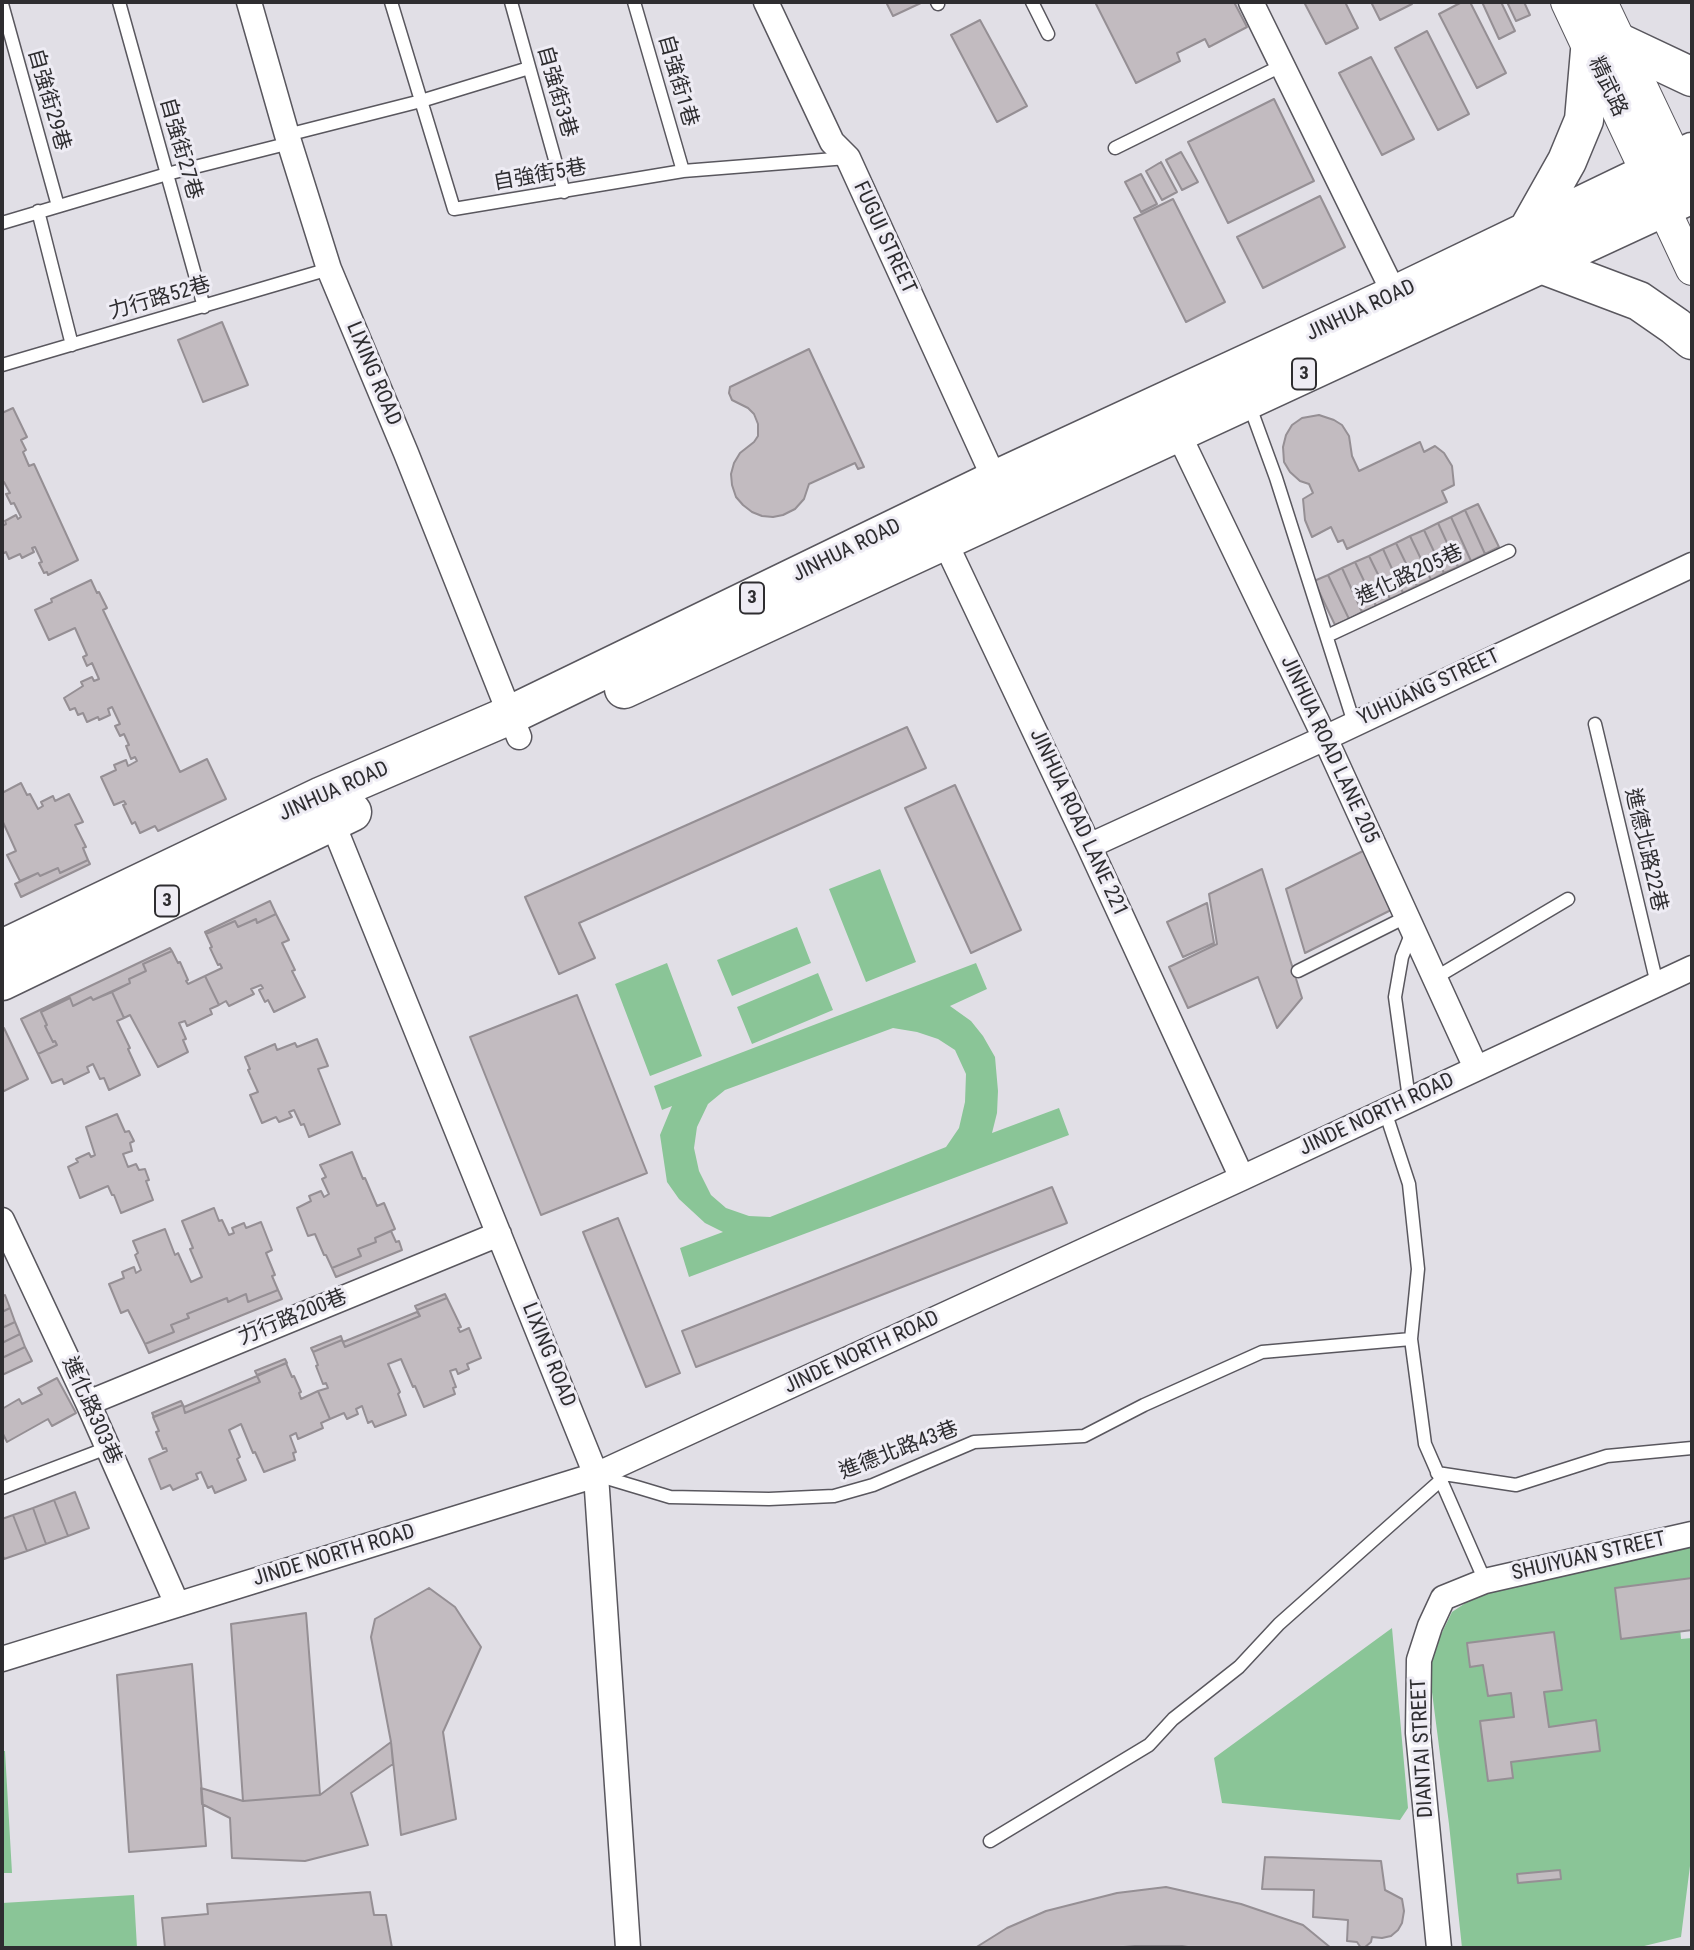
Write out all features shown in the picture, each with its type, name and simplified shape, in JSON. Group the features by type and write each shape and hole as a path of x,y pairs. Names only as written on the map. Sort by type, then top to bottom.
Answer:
{"main road":[{"path":"1692,77 1606,48 1584,120 1534,248 1639,301 1692,340"},
{"name":"JINHUA ROAD","path":"2,949 944,540 1248,401 1534,248 1671,162"},
{"name":"JINHUA ROAD","path":"514,726 995,480 1395,295 1685,198"},
{"name":"JINHUA ROAD","path":"2,981 327,809"}],"street":[{"name":"LIXING ROAD","path":"249,2 329,269 406,453 514,726"},
{"name":"FUGUI STREET","path":"766,2 832,142 848,158 995,480"},
{"path":"1251,2 1395,295"},
{"name":"精武路","path":"1567,2 1606,48 1671,162 1685,198 1692,270"},
{"name":"精武路","path":"1601,2 1606,48"},
{"name":"JINHUA ROAD LANE 205","path":"1178,433 1325,738 1476,1068"},
{"path":"944,540 995,480"},
{"name":"JINHUA ROAD LANE 221","path":"944,540 1242,1178"},
{"name":"YUHUANG STREET","path":"1089,846 1692,565"},
{"name":"LIXING ROAD","path":"327,809 596,1475 628,1948"},
{"name":"JINDE NORTH ROAD","path":"2,1659 596,1475 1692,968"},
{"name":"進化路303巷","path":"2,1220 88,1403 177,1604"},
{"name":"力行路200巷","path":"88,1403 499,1234"},
{"name":"SHUIYUAN STREET","path":"1485,1581 1692,1534"},
{"name":"DIANTAI STREET","path":"1439,1948 1418,1732 1419,1660 1443,1598 1485,1581"}],"lane":[{"name":"自強街27巷","path":"119,2 204,307"},
{"name":"自強街5巷","path":"391,2 454,209 683,171 848,158"},
{"name":"自強街3巷","path":"511,2 564,192"},
{"name":"自強街1巷","path":"634,2 683,171"},
{"path":"1032,2 1048,34"},
{"name":"自強街29巷","path":"2,4 58,206"},
{"path":"1115,148 1283,65"},
{"path":"2,223 529,68"},
{"path":"38,211 72,345"},
{"name":"力行路52巷","path":"2,365 329,269"},
{"name":"JINHUA ROAD LANE 205","path":"1248,401 1276,478 1354,723"},
{"name":"進化路205巷","path":"1327,636 1509,551"},
{"name":"進德北路22巷","path":"1595,724 1657,984"},
{"path":"1435,978 1568,899"},
{"path":"1298,971 1409,924"},
{"path":"1409,924 1395,997 1409,1100"},
{"path":"1385,1111 1409,1184 1418,1269 1411,1339 1425,1444 1485,1581"},
{"name":"進德北路43巷","path":"596,1475 670,1497 769,1499 834,1496 873,1485 974,1442 1084,1436 1144,1405 1262,1352 1411,1339"},
{"path":"2,1488 107,1448"},
{"path":"990,1841 1149,1745 1173,1719 1239,1667 1279,1624 1439,1476 1516,1485 1607,1456 1692,1448"}],"green space":[{"path":"880,869 916,962 866,982 829,889"},
{"path":"797,927 811,963 732,996 717,960"},
{"path":"667,963 702,1056 650,1076 615,984"},
{"path":"976,963 987,989 950,1006 971,1021 995,1057 998,1091 997,1113 992,1133 1059,1108 1069,1135 689,1277 680,1248 723,1232 705,1223 679,1199 667,1182 660,1135 672,1106 662,1110 654,1086","holes":["893,1028 938,1039 955,1050 966,1074 965,1102 959,1128 946,1147 770,1217 749,1216 726,1208 711,1195 699,1171 694,1148 697,1127 708,1104 725,1090"]},
{"path":"818,973 833,1010 752,1044 737,1007"},
{"path":"1692,1544 1692,1598 1678,1602 1681,1639 1692,1638 1692,1857 1681,1937 1636,1948 1462,1948 1428,1661 1452,1612 1488,1588"},
{"path":"1392,1628 1408,1808 1400,1820 1222,1803 1214,1758"},
{"path":"2,1751 5,1751 12,1873 2,1873"},
{"path":"134,1895 137,1948 2,1948 2,1903"}],"building":[{"path":"886,2 923,2 893,16"},
{"path":"1095,2 1234,2 1247,27 1209,47 1205,39 1177,53 1180,61 1136,83"},
{"path":"1304,2 1345,2 1358,28 1326,44"},
{"path":"1371,2 1411,2 1412,4 1380,20"},
{"path":"1462,2 1470,2 1506,73 1477,88 1439,14"},
{"path":"1482,2 1501,2 1515,31 1499,39"},
{"path":"1507,2 1524,2 1530,15 1516,21"},
{"path":"980,20 1027,106 997,122 951,35"},
{"path":"1427,31 1469,114 1438,130 1395,48"},
{"path":"1371,57 1414,139 1382,155 1339,73"},
{"path":"1274,99 1314,181 1228,223 1188,142"},
{"path":"1181,152 1198,182 1182,190 1166,160"},
{"path":"1161,162 1177,192 1162,200 1146,171"},
{"path":"1141,174 1157,204 1141,212 1125,182"},
{"path":"1320,196 1345,247 1263,288 1237,237"},
{"path":"1173,199 1225,302 1186,322 1134,218"},
{"path":"222,322 248,385 203,402 178,340"},
{"path":"809,349 864,467 858,469 855,463 809,484 804,499 795,509 783,515 762,516 743,505 736,497 732,485 734,463 740,453 758,436 758,424 748,408 732,400 730,387"},
{"path":"13,408 27,437 21,440 26,450 23,452 29,466 34,464 78,560 48,575 39,563 42,562 35,547 32,548 34,552 22,558 20,554 9,559 6,552 2,554 2,526 16,515 18,519 21,517 14,503 11,504 6,494 10,493 4,482 2,483 2,413"},
{"path":"1319,415 1342,425 1349,436 1352,456 1359,471 1420,442 1424,452 1435,446 1444,453 1452,466 1454,485 1442,491 1447,502 1347,549 1343,540 1338,542 1331,527 1312,537 1305,520 1303,499 1313,493 1309,484 1300,481 1290,472 1284,462 1283,447 1292,425 1302,418"},
{"path":"1478,504 1499,547 1485,554 1465,510"},
{"path":"1465,510 1485,554 1471,561 1451,517"},
{"path":"1451,517 1471,561 1458,567 1438,523"},
{"path":"1438,523 1458,567 1444,573 1424,530"},
{"path":"1424,530 1444,573 1431,580 1410,536"},
{"path":"1410,536 1431,580 1417,586 1396,543"},
{"path":"1396,543 1417,586 1403,593 1383,549"},
{"path":"1383,549 1403,593 1390,599 1369,556"},
{"path":"1369,556 1390,599 1376,606 1355,562"},
{"path":"1355,562 1376,606 1362,612 1342,568"},
{"path":"1342,568 1362,612 1349,619 1328,575"},
{"path":"1328,575 1349,619 1335,625 1314,581"},
{"path":"91,580 107,608 103,610 180,772 207,759 226,799 158,831 155,826 140,833 135,822 132,824 123,805 126,804 124,801 114,805 101,777 116,770 114,765 126,760 128,766 137,761 135,757 131,759 124,734 120,736 115,726 120,724 112,707 108,709 110,715 87,722 83,713 78,715 75,708 70,710 64,698 83,686 81,682 92,677 94,681 99,679 92,663 87,666 83,657 87,655 75,628 49,640 35,610 52,602 51,599"},
{"path":"907,727 926,768 579,923 595,958 559,974 525,897"},
{"path":"21,783 38,809 43,806 41,802 53,796 55,801 69,794 83,822 75,825 86,847 83,848 88,860 60,873 58,868 20,881 7,855 16,851 2,820 2,793"},
{"path":"955,785 1021,930 971,953 905,808"},
{"path":"1365,850 1393,909 1305,953 1286,889"},
{"path":"88,860 90,864 21,897 15,884 38,873 40,876 58,868 60,873"},
{"path":"1262,869 1302,998 1277,1028 1258,977 1188,1008 1169,967 1217,944 1209,894"},
{"path":"270,901 276,914 257,923 256,919 238,927 235,921 206,934 205,932"},
{"path":"1207,903 1214,943 1183,957 1167,922"},
{"path":"276,914 289,940 282,943 305,997 274,1012 259,990 263,988 261,985 251,989 254,994 229,1006 226,1001 219,1005 205,976 222,968 210,948 212,947 206,934 235,921 238,927 256,919 257,923"},
{"path":"170,948 172,951 143,964 146,971 129,979 130,983 93,1000 91,997 73,1006 70,998 41,1012 47,1025 45,1026 57,1045 38,1054 21,1019"},
{"path":"172,951 178,963 180,962 188,984 205,976 219,1005 210,1009 212,1014 187,1026 185,1021 179,1023 188,1052 158,1067 130,1015 124,1018 112,992 130,983 129,979 146,971 143,964"},
{"path":"112,992 124,1018 117,1021 140,1075 109,1090 93,1064 87,1067 89,1072 64,1084 62,1079 52,1083 38,1054 57,1045 45,1026 47,1025 41,1012 70,998 73,1006 91,997 93,1000"},
{"path":"577,995 647,1173 541,1215 470,1037"},
{"path":"4,1028 28,1079 2,1092 2,1029"},
{"path":"317,1039 328,1066 318,1069 340,1124 309,1137 294,1110 289,1112 292,1117 279,1122 276,1117 262,1123 250,1095 258,1092 245,1057 275,1044 277,1050 295,1043 297,1047"},
{"path":"117,1114 125,1132 129,1131 134,1141 130,1143 132,1151 123,1154 128,1167 136,1164 139,1170 145,1169 153,1200 121,1213 108,1186 80,1198 68,1167 78,1162 76,1159 89,1153 91,1157 95,1155 86,1127"},
{"path":"352,1152 377,1206 384,1203 395,1229 375,1238 376,1242 358,1249 361,1256 332,1268 315,1234 308,1236 297,1208 311,1201 309,1196 321,1191 324,1197 329,1194 322,1179 326,1177 320,1165"},
{"path":"1052,1187 1067,1223 696,1367 682,1331"},
{"path":"214,1208 229,1235 234,1233 232,1228 244,1223 246,1228 261,1222 272,1250 266,1253 278,1290 248,1302 246,1294 228,1302 227,1298 187,1314 189,1318 171,1325 174,1332 145,1344 128,1310 121,1313 109,1284 124,1278 122,1272 134,1267 136,1273 141,1270 133,1241 165,1229 175,1255 178,1253 191,1282 202,1277 182,1221"},
{"path":"618,1218 680,1373 646,1387 583,1232"},
{"path":"391,1231 402,1250 336,1277 332,1268 361,1256 358,1249 376,1242 375,1238"},
{"path":"278,1290 282,1299 149,1353 145,1344 174,1332 171,1325 189,1318 187,1314 227,1298 228,1302 246,1294 248,1302"},
{"path":"445,1294 447,1298 417,1310 415,1306"},
{"path":"5,1295 10,1308 2,1312 2,1296"},
{"path":"447,1298 461,1327 458,1328 460,1332 469,1328 481,1358 467,1364 469,1369 458,1374 456,1369 450,1371 456,1387 453,1388 455,1394 424,1407 401,1359 388,1364 406,1415 375,1427 372,1421 368,1423 362,1406 356,1409 358,1414 347,1419 344,1413 330,1419 318,1391 328,1388 326,1383 323,1384 313,1352 342,1340 345,1347 420,1316 417,1310"},
{"path":"10,1308 15,1322 2,1328 2,1312"},
{"path":"417,1312 420,1316 345,1347 342,1340 313,1352 311,1348 341,1336 343,1342"},
{"path":"15,1322 20,1334 2,1343 2,1328"},
{"path":"20,1334 25,1347 2,1358 2,1343"},
{"path":"25,1347 32,1361 2,1375 2,1358"},
{"path":"285,1359 287,1363 257,1375 255,1371"},
{"path":"286,1363 301,1392 301,1399 318,1391 330,1419 321,1423 323,1428 298,1439 296,1433 290,1436 296,1452 293,1453 295,1460 264,1472 241,1424 229,1430 246,1480 215,1493 212,1486 208,1488 201,1472 196,1474 198,1479 173,1490 170,1485 161,1489 149,1459 167,1451 166,1448 163,1449 156,1432 159,1431 153,1417 183,1405 185,1413 260,1382 257,1376"},
{"path":"257,1376 260,1382 185,1413 183,1405 184,1407"},
{"path":"57,1378 76,1413 52,1426 48,1419 7,1442 2,1432 2,1409 19,1399 22,1404 42,1394 38,1388"},
{"path":"181,1401 183,1405 154,1417 152,1413"},
{"path":"75,1492 89,1528 68,1536 54,1500"},
{"path":"54,1500 68,1536 46,1544 33,1508"},
{"path":"33,1508 46,1544 27,1551 13,1515"},
{"path":"13,1515 27,1551 4,1559 2,1519"},
{"path":"1692,1578 1692,1630 1621,1639 1615,1588"},
{"path":"429,1588 455,1607 481,1647 443,1732 456,1819 401,1835 391,1742 371,1637 375,1619"},
{"path":"306,1613 320,1795 243,1801 231,1624"},
{"path":"1554,1632 1562,1690 1544,1692 1549,1727 1596,1720 1600,1751 1511,1762 1513,1778 1488,1781 1480,1721 1514,1717 1511,1693 1488,1696 1483,1665 1470,1667 1467,1643"},
{"path":"192,1664 206,1846 129,1852 117,1675"},
{"path":"391,1742 393,1764 351,1793 368,1845 305,1861 232,1858 230,1818 202,1804 201,1788 243,1801 320,1795"},
{"path":"1265,1857 1381,1861 1385,1890 1402,1899 1402,1923 1391,1936 1372,1937 1371,1942 1361,1948 1357,1942 1347,1941 1348,1920 1313,1917 1314,1890 1262,1889"},
{"path":"1560,1870 1561,1879 1518,1883 1517,1874"},
{"path":"1166,1887 1241,1904 1303,1925 1331,1948 975,1948 1007,1928 1046,1911 1117,1893"},
{"path":"370,1892 374,1915 386,1915 392,1948 165,1948 162,1918 208,1914 207,1904"}]}
